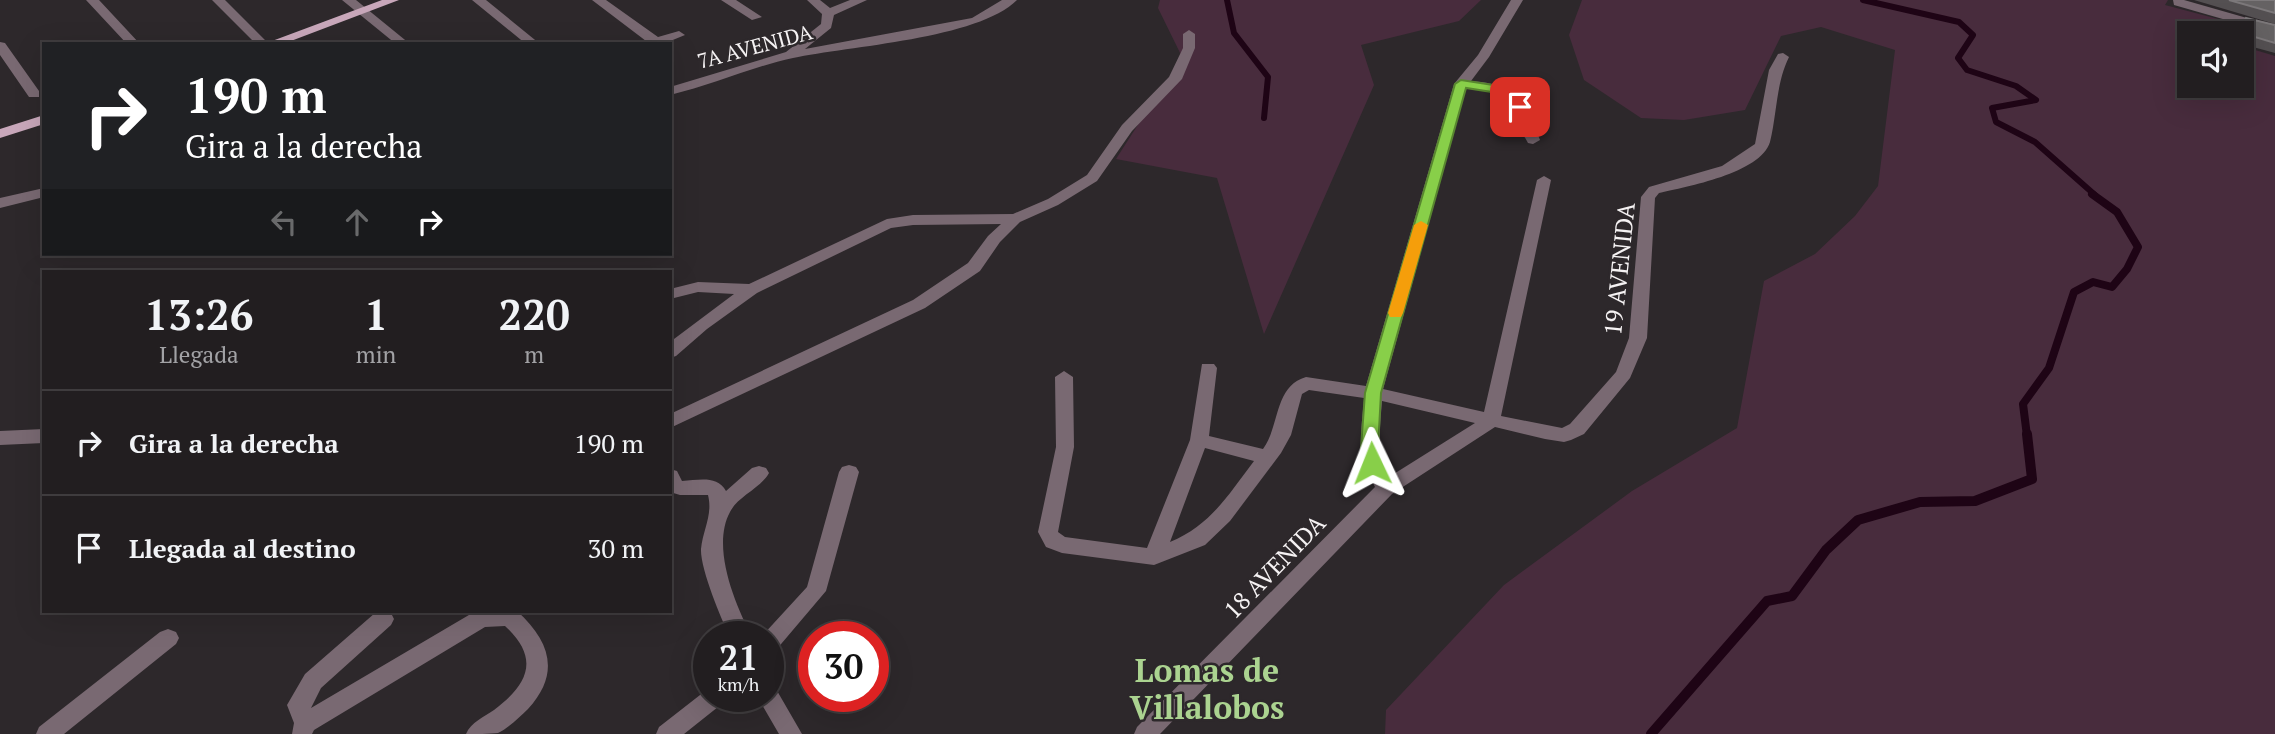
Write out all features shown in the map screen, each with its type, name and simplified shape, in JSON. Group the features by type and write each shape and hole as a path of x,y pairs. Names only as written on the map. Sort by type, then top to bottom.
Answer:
{"main road":[{"path":"276,42 394,1"},
{"path":"0,134 42,121"}],"street":[{"path":"92,0 132,42"},
{"path":"219,0 261,42"},
{"path":"348,0 401,42"},
{"path":"478,0 531,42"},
{"path":"598,0 651,42"},
{"path":"727,0 755,18"},
{"path":"789,55 828,25 828,13 813,0"},
{"path":"828,13 861,0"},
{"name":"7A AVENIDA","path":"672,91 789,55 976,20 1011,0"},
{"path":"1385,488 1372,463 1370,448 1373,393 1461,84 1483,57 1517,0"},
{"path":"2178,2 2275,30"},
{"path":"672,421 919,304 974,267 994,239 1015,219 1053,202 1092,177 1128,128 1175,79 1189,48 1189,34"},
{"path":"655,42 679,35"},
{"path":"0,46 34,94"},
{"name":"19 AVENIDA","path":"1491,421 1564,435 1577,429 1624,374 1638,338 1648,197 1654,190 1739,165 1754,155 1762,145 1776,70 1783,57"},
{"path":"1461,84 1492,88 1512,97 1520,107 1533,140"},
{"path":"1065,377 1065,447 1048,532 1053,541 1062,545 1154,557 1198,540 1223,516 1282,435 1289,403 1295,390 1306,383 1373,393 1491,421 1545,180"},
{"path":"0,203 42,192"},
{"path":"672,350 701,325 751,289 887,224 913,220 1015,219"},
{"path":"672,294 698,287 751,289"},
{"path":"1154,557 1199,440 1208,368"},
{"name":"18 AVENIDA","path":"1145,734 1385,488 1491,421"},
{"path":"0,438 42,436"},
{"path":"1199,440 1266,457"},
{"path":"784,627 816,592 849,472"},
{"path":"721,508 759,473"},
{"path":"672,480 680,488 712,487 717,492 721,508 711,551 725,603 733,621"},
{"path":"383,619 313,681 304,693 298,705 303,729 482,618 510,617 529,637 539,667 531,693 503,718 477,734"},
{"path":"47,734 168,638"},
{"path":"667,734 695,712"},
{"path":"778,712 791,734"}],"shaded area":[{"path":"1160,0 1481,0 1459,21 1361,45 1374,85 1264,334 1217,178 1116,159 1150,106 1184,61 1158,8"},
{"path":"1582,0 2168,0 2165,5 2226,21 2177,21 2177,98 2254,98 2254,50 2275,56 2275,734 1385,734 1386,710 1504,585 1632,491 1737,428 1764,281 1815,254 1855,216 1878,186 1895,50 1821,27 1781,36 1745,110 1684,120 1641,118 1584,80 1569,35"}],"building":[{"path":"2229,0 2275,0 2275,13"},
{"path":"2246,18 2275,25 2275,43 2254,37 2254,21 2244,21"}],"waterway":[{"path":"1227,0 1234,33 1268,77 1264,118"},
{"path":"1863,0 1959,22 1973,35 1958,58 1967,70 2016,86 2036,100 1992,108 1996,122 2035,142 2095,195"},
{"path":"2027,436 2023,404 2049,368 2074,292 2093,282 2112,287 2127,269 2138,247 2117,212 2092,194"},
{"path":"1651,734 1767,601 1792,596 1826,550 1858,520 1920,502 1975,501 2032,479 2027,434"}],"slow traffic":[{"path":"1396,313 1421,225"}],"district":[{"name":"Lomas de Villalobos","path":"1207,690"}],"route":[{"path":"1372,463 1370,448 1373,393 1461,84 1483,85 1501,90 1512,97 1520,107"}]}
